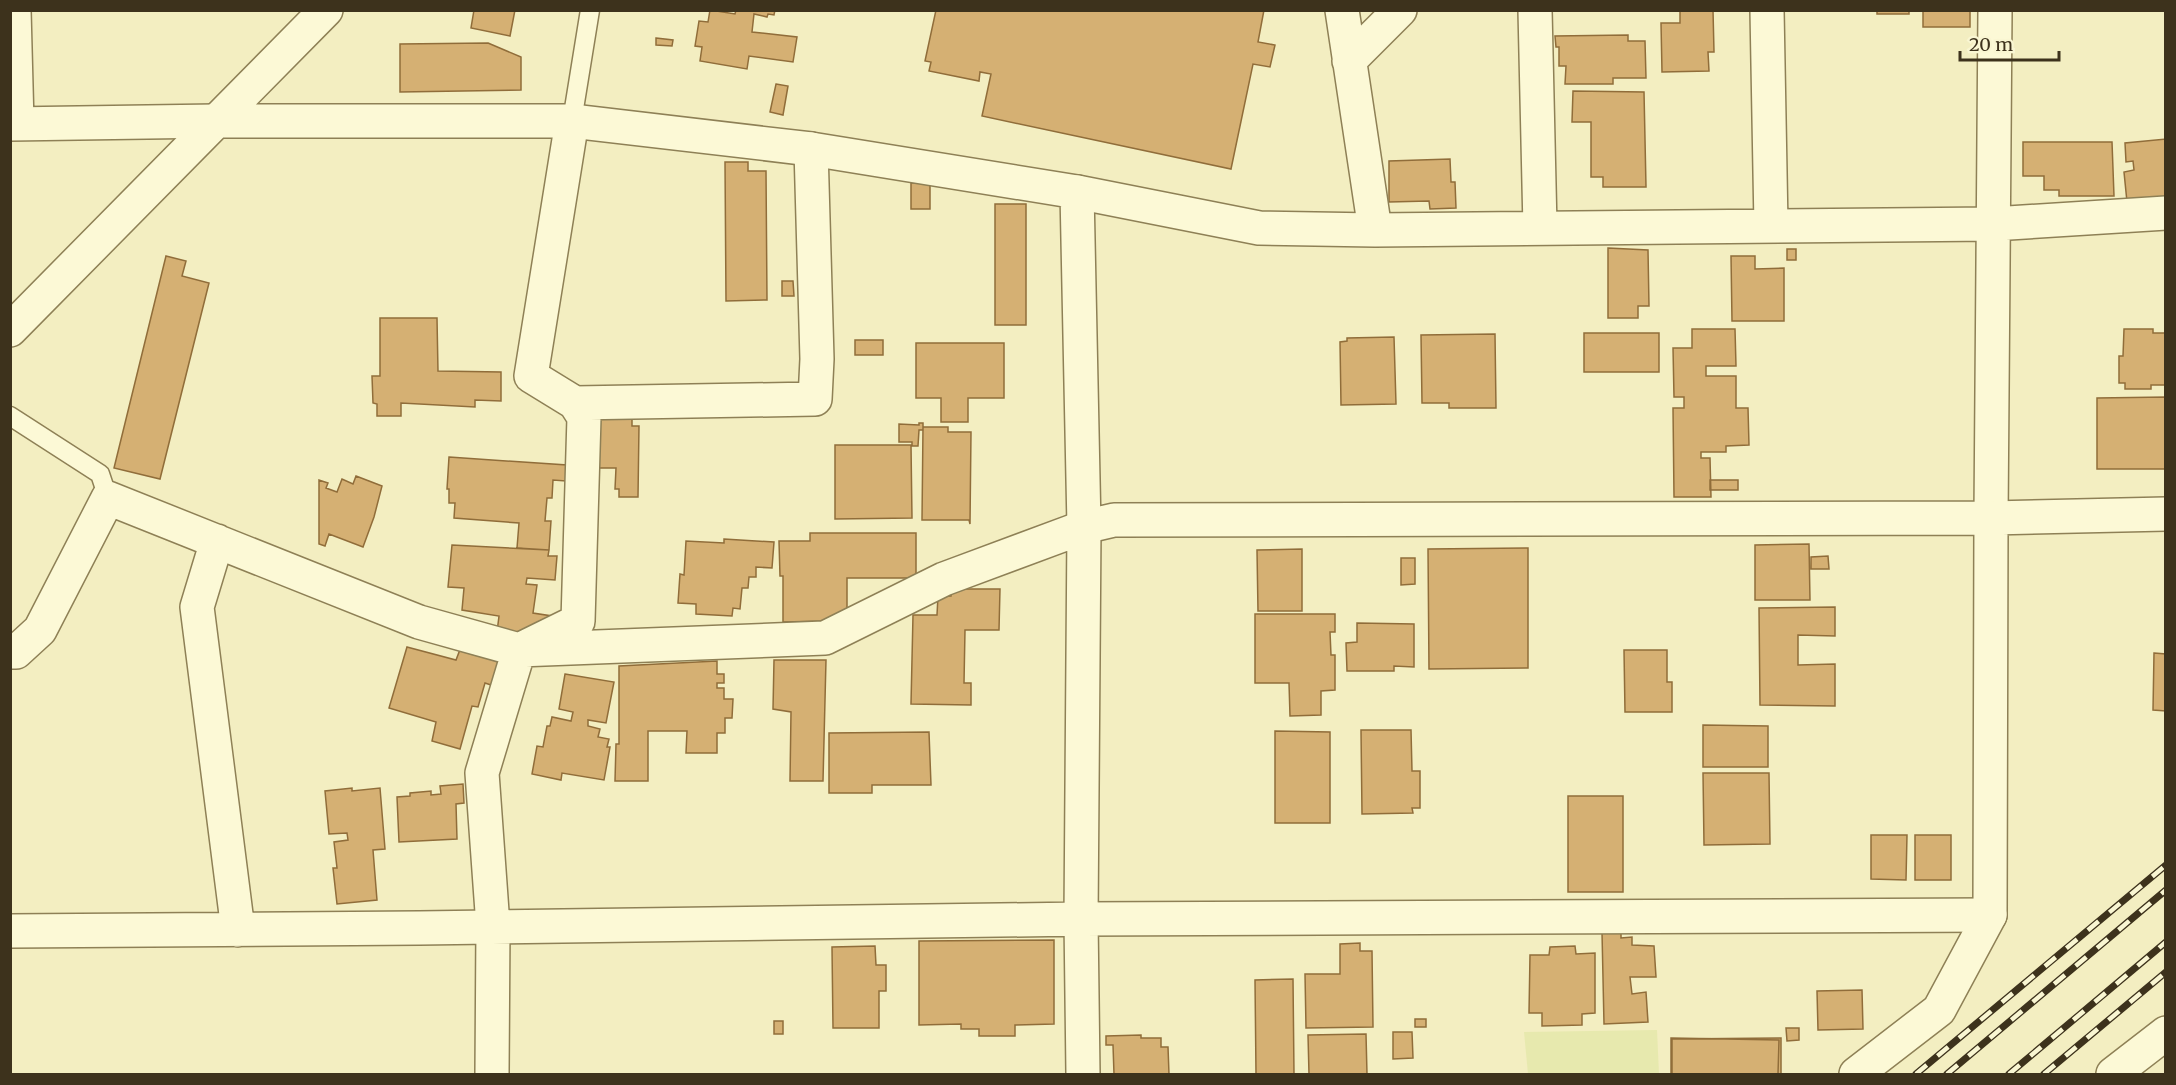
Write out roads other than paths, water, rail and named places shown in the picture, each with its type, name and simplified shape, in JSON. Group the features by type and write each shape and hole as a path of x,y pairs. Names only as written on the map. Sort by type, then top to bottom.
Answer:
{"street":[{"path":"14,10 14,124 216,121 573,121 811,149 1077,192 1259,228 1375,230 1993,224 2166,213"},
{"path":"10,330 326,10"},
{"path":"1342,10 1375,230"},
{"path":"1348,61 1400,10"},
{"path":"1535,10 1540,228"},
{"path":"1767,10 1771,226"},
{"path":"1856,1074 1939,1010 1990,915 1995,10"},
{"path":"492,1074 493,926 482,773 519,650 578,621 584,417 575,403 531,376 573,121"},
{"path":"575,403 816,399 811,149"},
{"path":"1077,192 1084,526 1081,919 1083,1074"},
{"path":"10,652 16,652 40,630 108,498 419,622 519,650 825,638 944,579 1084,526 1114,520 1991,518 2166,514"},
{"path":"217,541 197,607 238,930"},
{"path":"10,931 1081,919 1990,915"},
{"path":"2113,1074 2166,1033"}],"lane":[{"path":"573,121 590,10"},
{"path":"10,416 100,474 108,498"}],"railway":[{"path":"1916,1074 2166,865"},
{"path":"1947,1074 2166,890"},
{"path":"2009,1074 2166,942"},
{"path":"2044,1074 2166,972"}]}
